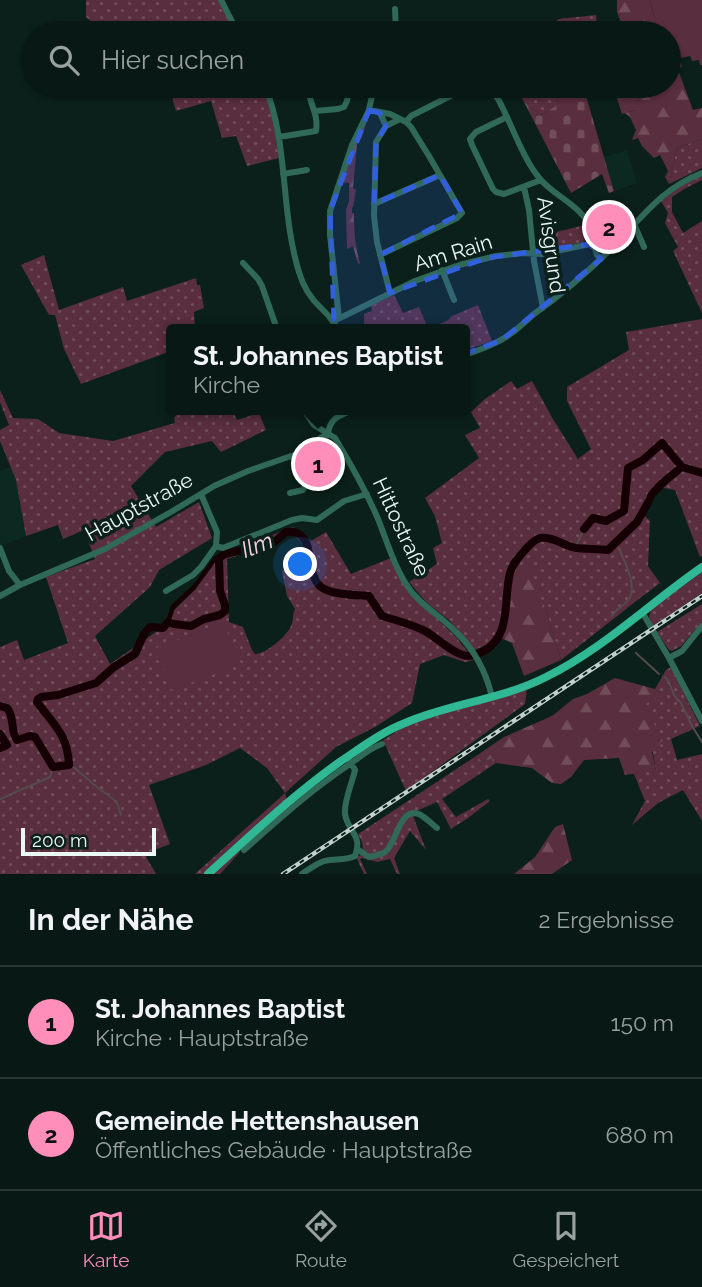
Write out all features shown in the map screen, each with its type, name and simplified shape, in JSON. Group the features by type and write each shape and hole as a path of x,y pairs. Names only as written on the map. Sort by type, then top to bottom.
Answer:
{"main road":[{"path":"208,874 284,805 380,736 437,711 525,687 570,664 702,567"}],"street":[{"path":"221,0 232,21"},
{"path":"395,9 396,21"},
{"path":"269,98 279,137 288,229 299,273 310,296 336,320"},
{"path":"279,137 316,131 316,111 310,98"},
{"path":"316,111 344,107 347,98"},
{"path":"336,324 330,211 352,145 369,110 372,98"},
{"path":"390,293 375,232 376,142 386,126 403,121 446,98"},
{"path":"497,98 541,180 584,216 591,234 590,244 601,259"},
{"path":"369,110 390,114 415,132 462,213 457,218 380,255"},
{"path":"380,113 386,126"},
{"name":"Avisgrund","path":"507,117 473,133 470,142 496,192 504,194 541,180"},
{"path":"283,174 307,170"},
{"path":"470,353 502,340 575,284 647,209 673,187 702,173"},
{"path":"374,204 440,175"},
{"name":"Avisgrund","path":"524,187 543,308"},
{"path":"634,225 644,247"},
{"name":"Am Rain","path":"336,320 442,270 486,258 534,254 590,244"},
{"path":"243,263 262,286 275,324"},
{"path":"442,270 454,300"},
{"name":"Hittostraße","path":"307,415 314,425 338,443 367,494 406,584 426,606 456,631 470,648 484,672 492,697"},
{"name":"Hauptstraße","path":"0,596 105,549 214,486 297,454 328,435 333,420 342,415"},
{"path":"290,493 303,491 305,486 297,454"},
{"path":"166,590 193,575 216,546 217,532 201,494"},
{"path":"216,546 223,548 295,519 317,520 344,501 367,494"},
{"path":"0,548 9,571 20,585"},
{"path":"642,612 702,722"},
{"path":"669,658 681,651 702,626"},
{"path":"244,850 349,760 382,744"},
{"path":"302,874 316,864 355,856 357,840 345,815 355,770 349,760"},
{"path":"357,849 369,856 383,854 404,818 411,814 421,815 436,828"}],"highlighted area":[{"path":"369,110 380,113 386,126 376,142 374,204 440,175 462,213 380,255 390,293 486,258 590,244 601,259 502,340 435,365 351,411 334,321 330,211"}],"shaded area":[{"path":"627,150 637,183 614,191 604,157"},
{"path":"11,467 16,480 26,536 0,546 0,471"}],"green space":[{"path":"86,0 218,0 229,21 90,21 86,17"},
{"path":"617,0 650,0 655,21 620,21"},
{"path":"650,0 702,0 702,65 699,60 692,61 690,56 681,58 681,21 655,21"},
{"path":"596,15 597,21 556,21 559,19"},
{"path":"681,78 693,110 702,108 702,139 677,148 669,184 665,177 668,171 660,155 654,158 638,138 632,140 636,130 625,113 635,110 635,103 643,98 681,98"},
{"path":"172,98 266,98 272,113 279,158 247,166 236,136 222,138 211,101 176,111"},
{"path":"522,98 556,98 559,104 541,115"},
{"path":"556,98 587,98 614,191 609,193 602,174 571,193 524,102 541,115 559,104"},
{"path":"617,98 643,98 635,103 635,110 622,114"},
{"path":"367,121 357,144 353,188 356,190 352,213 360,263 358,264 353,246 347,249 346,210 349,183 341,182 354,143"},
{"path":"702,139 702,168 669,184 677,148"},
{"path":"702,176 702,180 672,197 672,212 683,233 702,221 702,313 673,251 678,247 665,223 668,213 661,201 683,185"},
{"path":"585,225 587,239 557,248 552,233"},
{"path":"44,255 59,310 123,287 127,301 196,278 204,308 194,312 195,324 166,324 166,353 81,384 64,349 55,315 49,315 21,265"},
{"path":"394,295 403,313 419,307 426,324 364,324 364,314 372,311 371,306"},
{"path":"478,305 492,341 470,348 470,324 440,324"},
{"path":"702,319 702,556 700,557 675,490 659,487 643,514 650,521 648,566 660,583 561,660 546,611 513,573 501,638 475,650 450,621 426,602 409,582 437,564 433,548 442,543 435,516 425,498 479,458 465,435 480,428 471,412 511,381 517,389 532,381 578,459 591,449 567,401 567,387 629,350 626,332"},
{"path":"0,390 13,418 38,419 59,433 113,441 175,423 176,415 234,415 237,420 260,415 266,430 221,452 212,441 165,452 131,486 156,527 199,502 212,538 159,570 150,587 95,636 110,664 166,625 172,612 195,590 218,556 293,527 311,541 326,532 351,574 391,558 407,590 456,637 474,660 465,662 444,655 420,664 412,703 375,727 336,747 285,793 267,768 240,748 206,765 149,785 170,844 152,851 146,857 156,874 0,874 0,647 17,640 24,660 68,643 46,577 95,559 84,530 63,539 58,525 26,536 16,480 0,441 0,430 9,425 0,402","holes":["287,534 294,535 305,546 307,555 282,571 287,596 295,609 292,624 276,644 255,654 243,627 229,622 227,559 274,545"]},
{"path":"322,442 345,457 334,471 314,479 306,453"},
{"path":"529,567 561,660 524,676 512,643 501,638 513,572"},
{"path":"702,572 702,593 653,626 649,618 651,609"},
{"path":"702,604 702,622 681,646 669,650 657,632"},
{"path":"224,623 240,665 171,690 156,648"},
{"path":"671,667 700,726 671,739 677,760 702,754 702,821 683,790 658,803 632,825 645,801 634,774 656,770 644,705 660,693 655,689 666,670"},
{"path":"615,678 655,689 661,694 644,705 663,740 652,752 656,771 625,775 619,758 584,760 571,777 561,784 552,783 532,768 496,763 493,758 483,762 476,756 504,737 552,716 573,699"},
{"path":"527,689 525,704 406,791 383,740 407,725 440,713"},
{"path":"476,756 483,762 493,758 496,763 442,799 456,817 488,799 490,801 451,829 437,802 412,813 426,850 410,831 394,858 400,874 397,874 390,859 377,862 362,858 360,859 367,874 364,874 356,857 361,855 369,858 382,853 369,855 363,850 358,834"},
{"path":"285,793 289,807 239,851 220,874 195,874"},
{"path":"563,824 572,860 552,874 514,874 535,857 555,827"}],"waterway":[{"name":"Ilm","path":"584,529 593,518 606,521 624,511 628,468 643,460 662,443 682,467 702,473"},
{"name":"Ilm","path":"651,496 682,467"},
{"name":"Ilm","path":"0,706 7,708 17,740 35,737 53,767 69,765 63,738 37,702 38,699 96,683 135,654 150,627 163,628 168,622 191,626 220,615 225,611 225,605 220,591 219,558 225,554 272,544 286,532 296,532 307,543 313,574 321,587 338,593 369,596 382,616 423,630 457,653 475,655 493,644 499,636 503,627 511,570 531,543 545,538 576,548 608,550 637,522 649,501"},
{"name":"Ilm","path":"575,548 584,529"},
{"path":"612,616 629,599 632,587 616,543"},
{"path":"168,622 173,607 195,586 215,559 219,558"},
{"path":"636,653 659,674"},
{"path":"665,677 702,742"},
{"name":"Ilm","path":"0,734 7,745 0,748"},
{"path":"69,765 112,798 121,815"},
{"path":"0,799 50,777 53,767"}],"railway":[{"path":"283,874 702,596"}],"place":[{"name":"Gemeinde Hettenshausen","path":"609,227"},
{"name":"St. Johannes Baptist","path":"318,464"}]}
